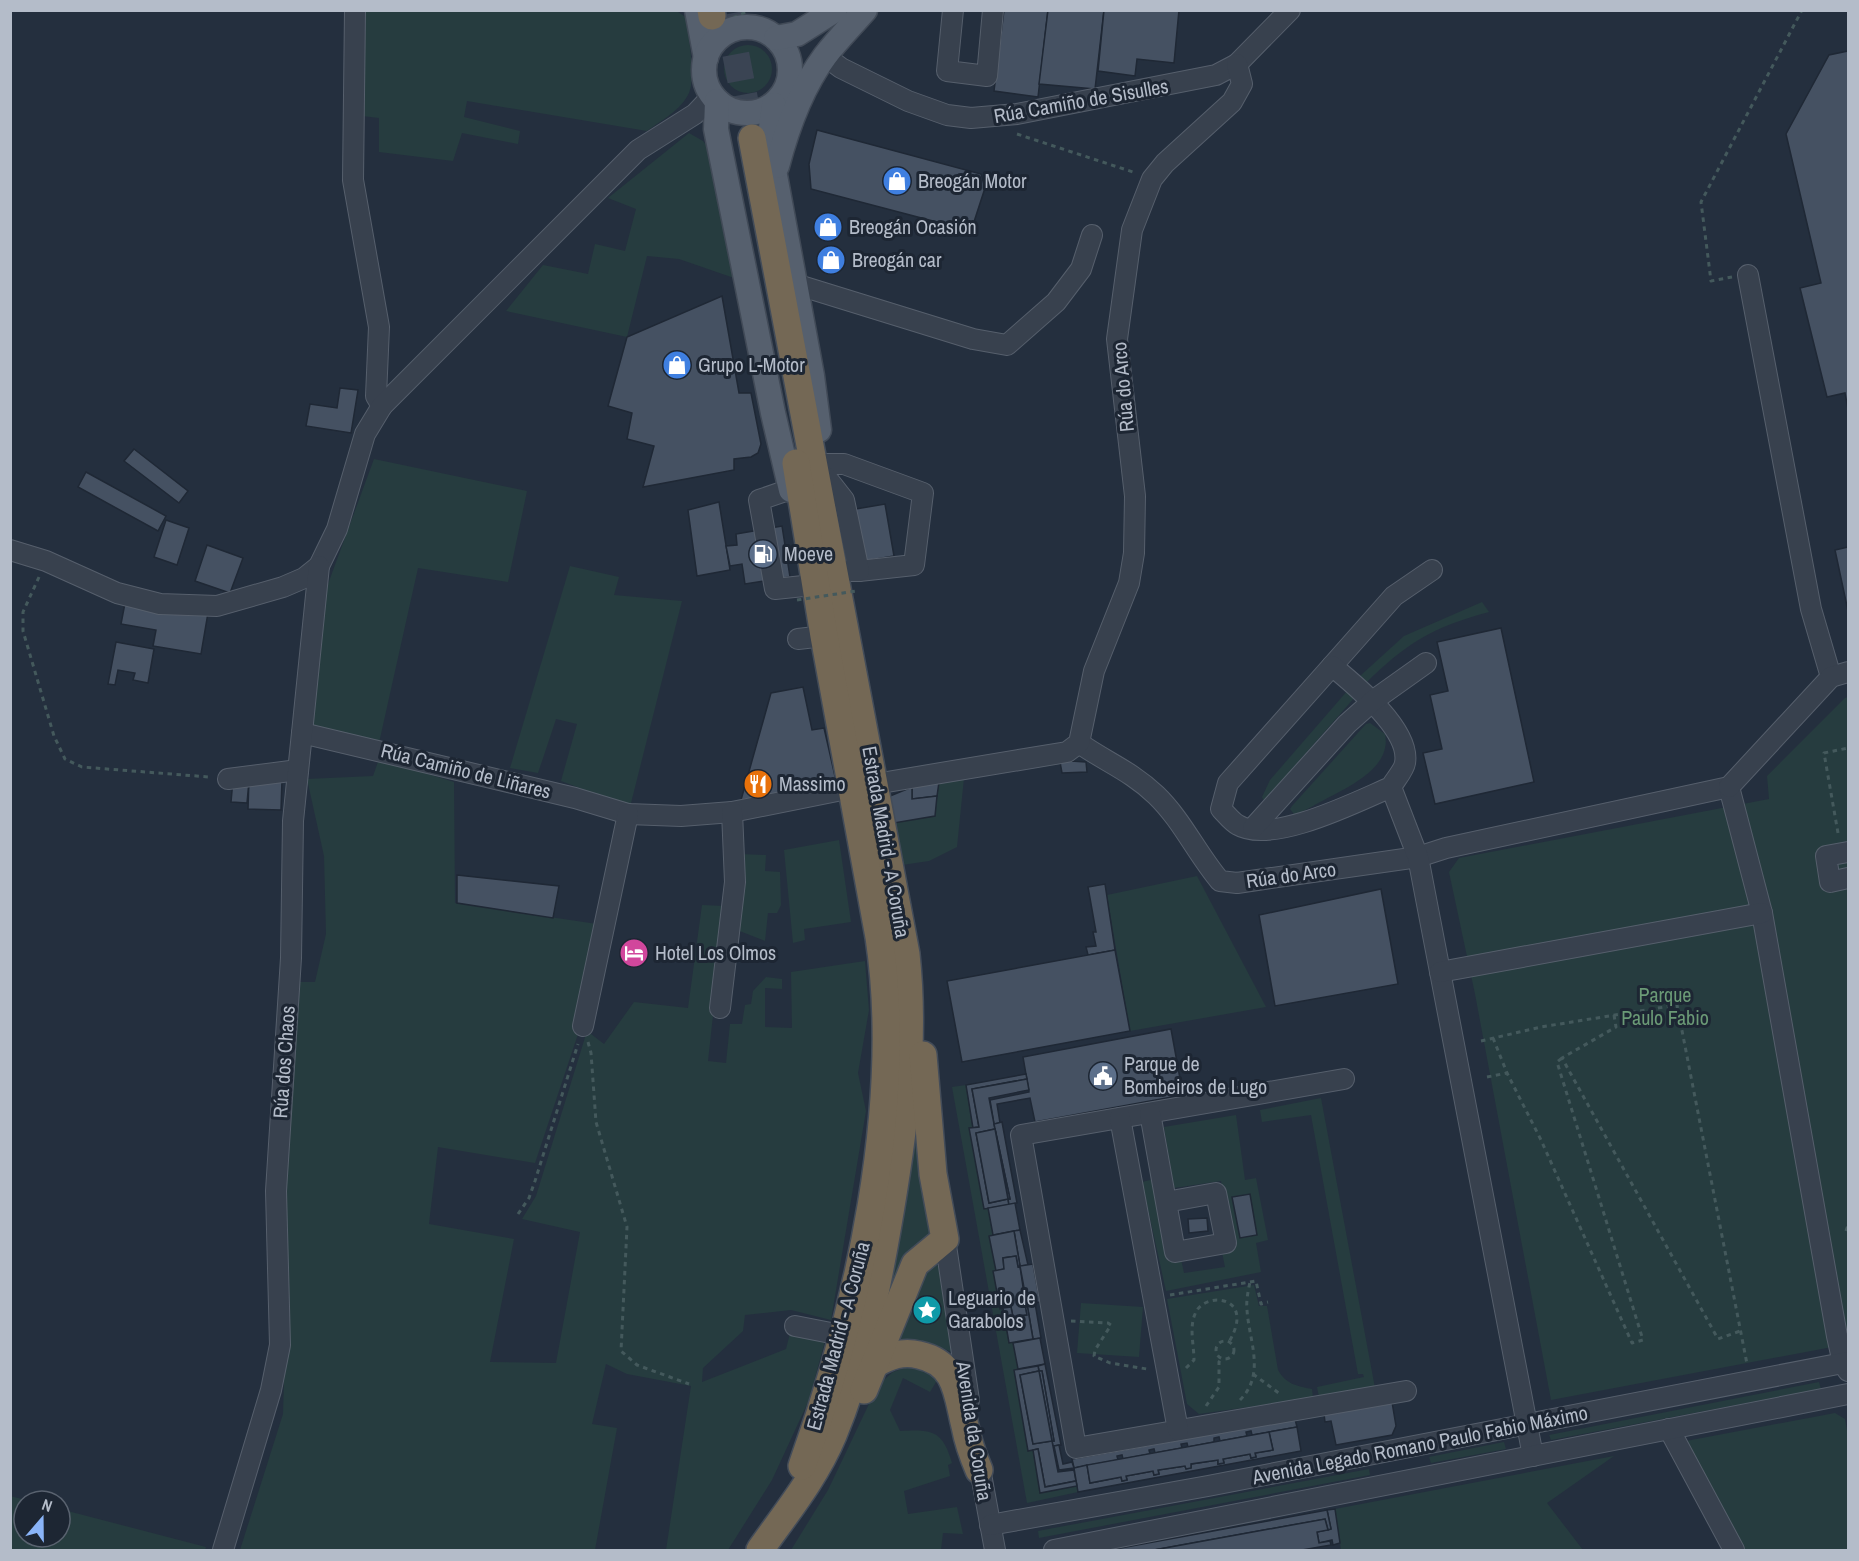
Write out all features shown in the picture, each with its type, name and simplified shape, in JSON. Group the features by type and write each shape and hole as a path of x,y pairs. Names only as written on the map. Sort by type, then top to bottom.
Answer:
{"highway":[{"name":"Estrada Madrid - A Coruña","path":"745,139 822,631 863,786 909,983 909,1081 903,1140 876,1291 853,1375 832,1436 805,1486 767,1540"},
{"name":"Estrada Madrid - A Coruña","path":"767,1540 810,1443 841,1335 867,1220 877,1160 884,1089 886,1030 884,965 863,786"},
{"path":"832,1436 846,1424 856,1407 915,1264 945,1239 933,1174 922,1038 909,983"},
{"path":"875,1364 897,1354 913,1353 930,1357 945,1367 959,1394 971,1451 980,1470"}],"main road":[{"path":"776,38 797,34 835,10"},
{"path":"790,75 818,41 864,10"},
{"path":"775,175 792,118 825,56 864,10"},
{"path":"715,99 730,110 745,114 760,112 774,105 788,86 790,75 787,55 776,38 725,14"},
{"path":"725,14 706,58 704,71 715,99 716,129 773,412 791,489 805,592 822,631"},
{"path":"706,58 719,37 742,27 725,14"},
{"path":"774,105 769,143 812,376 825,471 852,578 822,631"}],"street":[{"path":"355,10 353,180 379,327 376,396 382,406"},
{"path":"953,10 947,71 987,76 993,10"},
{"name":"Rúa Camiño de Sisulles","path":"825,56 841,68 908,101 947,115 987,117 1017,114 1216,75 1238,64 1290,10"},
{"name":"Rúa do Arco","path":"1238,64 1242,84 1232,102 1164,163 1152,178 1132,230 1117,339 1135,496 1134,554 1129,583 1094,671 1079,743 1124,768 1159,797 1220,881 1237,883 1418,857"},
{"path":"10,550 46,561 117,593 160,604 217,606 304,579 319,566 337,529 365,434 382,406 638,150 715,99"},
{"path":"795,284 973,339 1007,345 1056,302 1081,269 1092,235"},
{"path":"1418,857 1446,848 1729,787 1840,675 1810,609 1748,275"},
{"path":"825,471 844,464 923,493 914,565 852,578"},
{"path":"791,489 759,500 775,589 805,592"},
{"name":"Rúa dos Chaos","path":"223,1551 271,1390 280,1345 276,1191 291,958 293,821 319,566"},
{"path":"1332,666 1374,700 1403,744 1405,763 1391,786 1298,826 1254,828 1239,826 1221,809 1228,783 1394,596 1432,570"},
{"path":"1254,828 1347,724 1374,700 1426,663"},
{"name":"Rúa Camiño de Liñares","path":"302,733 575,798 628,814 681,816 732,812 863,786"},
{"path":"863,786 1058,754 1074,749 1079,743"},
{"path":"228,779 298,770"},
{"path":"1391,786 1418,857 1533,1456"},
{"path":"1729,787 1762,913 1847,1366"},
{"path":"720,1008 735,882 732,812"},
{"path":"584,1026 628,814"},
{"path":"1848,852 1826,856 1830,882 1848,878"},
{"path":"1440,972 1762,913"},
{"path":"1344,1079 1021,1135 1076,1448 1406,1390"},
{"path":"1150,1113 1166,1202"},
{"path":"1120,1118 1178,1430"},
{"name":"Avenida da Coruña","path":"945,1239 980,1470 995,1551"},
{"path":"795,1326 841,1335"},
{"name":"Avenida Legado Romano Paulo Fabio Máximo","path":"990,1525 1847,1366"},
{"name":"Avenida Legado Romano Paulo Fabio Máximo","path":"1054,1551 1848,1394"},
{"path":"1668,1429 1734,1551"}],"path":[{"path":"1711,280 1701,202 1802,10"},
{"path":"987,117 996,127 1152,178"},
{"path":"46,561 23,612 23,631 54,736 65,759 82,767 228,779"},
{"path":"805,592 852,578"},
{"path":"1838,834 1824,753 1848,748"},
{"path":"1481,1041 1541,1027 1677,1005 1748,1369"},
{"path":"1493,1038 1632,1343 1643,1340 1557,1062 1616,1027 1614,1015"},
{"path":"518,1214 529,1198 535,1181 584,1026"},
{"path":"584,1026 591,1053 596,1122 627,1227 621,1351 637,1365 689,1384"},
{"path":"1562,1058 1718,1340 1740,1330"},
{"path":"1487,1077 1507,1073"},
{"path":"1846,1231 1848,1225"},
{"path":"1154,1298 1256,1281 1260,1304 1268,1302"},
{"path":"1233,1401 1240,1400 1248,1392 1253,1374 1254,1351 1246,1309 1250,1282"},
{"path":"1224,1341 1232,1344 1234,1353 1231,1357 1222,1358 1216,1351 1217,1346 1224,1341"},
{"path":"1200,1426 1198,1420 1219,1387 1219,1362 1222,1358"},
{"path":"1253,1374 1274,1388 1286,1400 1291,1410"},
{"path":"1206,1406 1217,1405"}],"green space":[{"path":"675,10 687,18 692,67 691,86 681,105 647,131 467,101 464,117 520,131 518,144 462,133 453,161 379,152 379,118 362,116 366,11"},
{"path":"743,45 753,45 768,55 772,69 771,78 762,89 753,93 743,93 728,83 724,74 724,64 734,49"},
{"path":"689,133 703,141 711,151 734,278 679,259 647,256 627,337 506,311 543,265 588,274 595,244 625,251 636,209 608,198"},
{"path":"374,459 527,491 508,582 418,568 379,743 307,729 302,721 328,584"},
{"path":"570,566 619,577 614,595 682,601 630,807 561,781 577,724 556,719 538,773 510,768"},
{"path":"1482,602 1489,612 1452,624 1421,638 1407,647 1365,684 1360,676 1404,636"},
{"path":"1348,690 1355,697 1264,801 1262,797 1270,780"},
{"name":"Parque Paulo Fabio","path":"1848,697 1848,1344 1551,1400 1475,994 1449,872 1459,858 1769,799 1767,776"},
{"path":"1370,723 1385,734 1382,757 1375,766 1345,789 1294,814 1290,809 1292,806 1366,724"},
{"path":"379,759 454,782 455,903 597,924 579,1031 535,1163 438,1147 429,1224 514,1239 490,1362 556,1363 580,1232 522,1219 536,1196 587,1031 604,1044 634,1002 688,1008 702,905 725,906 708,1061 726,1063 730,1024 742,1024 745,1005 751,1004 753,991 766,977 782,979 782,989 765,988 765,1027 792,1028 791,972 865,961 869,1010 858,1073 866,1111 831,1320 791,1310 745,1315 743,1331 703,1368 702,1382 786,1349 790,1333 825,1341 809,1400 772,1480 728,1550 666,1550 691,1386 627,1374 606,1364 592,1424 617,1428 595,1550 240,1550 283,1414 286,1315 284,1199 294,982 315,982 326,934 324,856 307,779 373,776"},
{"path":"964,778 957,847 929,861 902,865 894,823 935,816 939,782"},
{"path":"839,840 851,922 804,929 805,940 793,943 784,850"},
{"path":"740,854 766,855 765,871 780,872 781,905 777,913 768,913 765,941 737,930"},
{"path":"1197,876 1266,1007 1130,1031 1107,895"},
{"path":"966,1085 984,1209 988,1208 993,1235 989,1236 996,1271 993,1272 1009,1343 1013,1343 1018,1369 1014,1371 1028,1450 1033,1450 1040,1493 1077,1486 1078,1492 1027,1503 952,1087"},
{"path":"1321,1098 1375,1388 1319,1397 1317,1387 1364,1377 1363,1374 1358,1374 1311,1115 1262,1122 1260,1110"},
{"path":"1236,1115 1245,1180 1256,1178 1268,1240 1256,1243 1261,1272 1166,1291 1142,1182 1154,1179 1168,1261 1181,1259 1184,1273 1225,1267 1222,1252 1233,1250 1221,1181 1174,1188 1164,1127"},
{"path":"916,1139 920,1142 932,1235 905,1260 891,1287"},
{"path":"933,1265 940,1266 952,1352 923,1343 909,1341 893,1343 926,1272"},
{"path":"1254,1285 1259,1306 1267,1306 1278,1370 1292,1384 1312,1389 1313,1398 1199,1414 1187,1404 1167,1299"},
{"path":"1081,1303 1143,1307 1139,1357 1077,1353"},
{"path":"910,1366 928,1369 939,1377 930,1392 903,1378 890,1410 900,1431 929,1432 940,1438 949,1452 952,1463 948,1465 950,1476 904,1491 908,1514 957,1507 963,1534 943,1533 941,1550 791,1550 828,1490 878,1385 893,1372"},
{"path":"1819,1382 1821,1389 1551,1440 1549,1435"},
{"path":"1835,1413 1845,1419 1848,1436 1848,1550 1744,1550 1682,1445 1686,1441"},
{"path":"1504,1442 1506,1449 1431,1463 1429,1457"},
{"path":"1614,1456 1547,1503 1583,1550 1341,1550 1335,1509"},
{"path":"1369,1469 1370,1475 1039,1538 1038,1531"},
{"path":"10,1496 12,1496 12,1549 72,1549 72,1512 206,1547 205,1550 11,1550"}],"building":[{"path":"1004,10 1048,10 1038,97 994,91"},
{"path":"1048,10 1104,10 1095,89 1039,84"},
{"path":"1104,10 1179,10 1174,63 1137,59 1135,76 1098,71"},
{"path":"1848,51 1848,409 1845,393 1827,397 1800,288 1821,283 1786,134 1829,55"},
{"name":"Breogán Motor","path":"817,130 981,174 985,188 971,231 811,189 809,164"},
{"name":"Grupo L-Motor","path":"722,296 739,393 751,393 761,444 758,453 751,457 734,459 734,470 643,487 654,446 627,439 632,413 608,406 627,337"},
{"path":"340,388 358,390 351,433 306,426 310,404 337,408"},
{"path":"134,449 188,491 179,503 124,461"},
{"path":"86,472 166,516 158,531 78,487"},
{"path":"719,502 730,570 697,576 688,510"},
{"path":"885,504 894,556 853,563 844,511"},
{"path":"166,520 189,528 177,565 154,557"},
{"path":"782,526 790,577 745,584 742,564 730,566 726,546 737,545 736,534"},
{"path":"207,545 243,558 230,593 195,581"},
{"path":"1848,547 1848,611 1835,550"},
{"path":"125,603 208,613 201,654 153,646 156,630 121,624"},
{"path":"1501,628 1534,782 1435,804 1423,753 1442,749 1430,695 1448,691 1437,642"},
{"path":"116,642 154,649 148,683 133,680 135,673 118,670 115,685 108,684"},
{"path":"803,687 812,730 824,728 837,785 741,800 771,693"},
{"path":"1060,762 1086,762 1087,772 1062,773"},
{"path":"249,778 282,780 281,810 248,809"},
{"path":"233,780 249,781 247,803 231,802"},
{"path":"939,782 937,796 912,799 912,787"},
{"path":"912,787 912,799 937,796 935,816 894,823 890,796"},
{"path":"457,875 559,886 553,918 457,903"},
{"path":"1105,884 1115,950 1088,955 1086,947 1096,946 1093,932 1096,932 1088,887"},
{"path":"1381,889 1398,984 1275,1006 1259,915"},
{"path":"1115,950 1130,1031 962,1062 947,981"},
{"name":"Parque de Bombeiros de Lugo","path":"1171,1029 1183,1095 1035,1122 1030,1098 997,1104 1000,1123 994,1124 990,1100 1029,1092 1023,1057"},
{"path":"1026,1074 1027,1079 972,1089 979,1127 973,1128 966,1085"},
{"path":"1027,1079 1029,1090 989,1098 995,1129 976,1133 989,1203 1008,1199 1009,1205 984,1209 969,1128 979,1127 972,1089"},
{"path":"1002,1122 1017,1203 1009,1205 1008,1199 1010,1199 994,1124"},
{"path":"995,1129 1010,1199 1008,1199"},
{"path":"995,1129 1008,1199 989,1203 976,1133"},
{"path":"1250,1194 1257,1235 1240,1238 1232,1197"},
{"path":"1015,1203 1020,1230 993,1235 988,1208"},
{"path":"1207,1218 1208,1231 1189,1233 1188,1219"},
{"path":"1020,1230 1028,1265 1020,1266 1014,1231"},
{"path":"1014,1231 1020,1266 1018,1267 1016,1256 1003,1258 1004,1269 996,1271 989,1236"},
{"path":"1016,1256 1018,1267 1020,1266 1027,1315 1013,1317 1011,1307 1000,1309 993,1271 1004,1269 1003,1258"},
{"path":"1033,1264 1040,1302 1027,1304 1020,1266"},
{"path":"1035,1303 1041,1338 1033,1339 1027,1304"},
{"path":"1025,1304 1027,1304 1033,1339 1009,1343 1003,1308 1011,1307 1013,1317 1027,1315"},
{"path":"1040,1338 1045,1364 1018,1369 1013,1343"},
{"path":"1045,1364 1061,1445 1054,1446 1059,1470 1074,1470 1058,1472 1042,1371 1039,1371 1038,1366"},
{"path":"1038,1366 1039,1371 1020,1375 1033,1444 1052,1441 1058,1472 1074,1470 1076,1481 1045,1487 1038,1449 1028,1451 1014,1370"},
{"path":"1039,1371 1042,1371 1054,1441 1052,1441"},
{"path":"1039,1371 1052,1441 1033,1444 1020,1375"},
{"path":"1392,1402 1396,1426 1392,1435 1336,1445 1331,1421 1325,1422 1324,1414"},
{"path":"1295,1419 1297,1427 1252,1435 1251,1431 1246,1432 1247,1436 1220,1441 1219,1437 1214,1438 1214,1442 1188,1447 1187,1443 1181,1444 1182,1448 1155,1453 1154,1449 1149,1450 1150,1454 1123,1459 1122,1455 1117,1456 1118,1460 1074,1468 1072,1459"},
{"path":"1297,1427 1301,1451 1078,1492 1074,1468 1087,1465 1090,1483 1121,1477 1122,1481 1127,1480 1126,1476 1153,1471 1154,1475 1159,1474 1158,1470 1185,1466 1186,1469 1191,1468 1191,1464 1218,1460 1218,1464 1224,1463 1223,1459 1250,1454 1251,1458 1256,1457 1255,1453 1273,1450 1269,1432"},
{"path":"1269,1432 1273,1450 1255,1453 1256,1457 1251,1458 1250,1454 1223,1459 1224,1463 1218,1464 1218,1460 1191,1464 1191,1468 1186,1469 1185,1466 1158,1470 1159,1474 1154,1475 1153,1471 1126,1476 1127,1480 1122,1481 1121,1477 1090,1483 1087,1465"},
{"path":"1059,1445 1063,1464 1072,1462 1074,1468 1059,1470 1054,1446"},
{"path":"1038,1449 1045,1487 1076,1481 1077,1486 1040,1493 1033,1450"},
{"path":"1335,1509 1340,1543 1333,1545 1332,1540 1319,1543 1317,1532 1331,1529 1327,1510"},
{"path":"1327,1510 1331,1529 1328,1530 1325,1519 1154,1550 1110,1550"},
{"path":"1325,1519 1328,1530 1317,1532 1319,1543 1330,1541 1331,1545 1302,1550 1154,1550"}],"tunnel":[{"path":"728,14 752,138"}],"place":[{"name":"Breogán Motor","path":"897,181"},
{"name":"Breogán Ocasión","path":"828,227"},
{"name":"Breogán car","path":"831,260"},
{"name":"Grupo L-Motor","path":"677,365"},
{"name":"Moeve","path":"763,554"},
{"name":"Massimo","path":"758,784"},
{"name":"Hotel Los Olmos","path":"634,953"},
{"name":"Parque de Bombeiros de Lugo","path":"1103,1076"},
{"name":"Leguario de Garabolos","path":"927,1310"}]}
